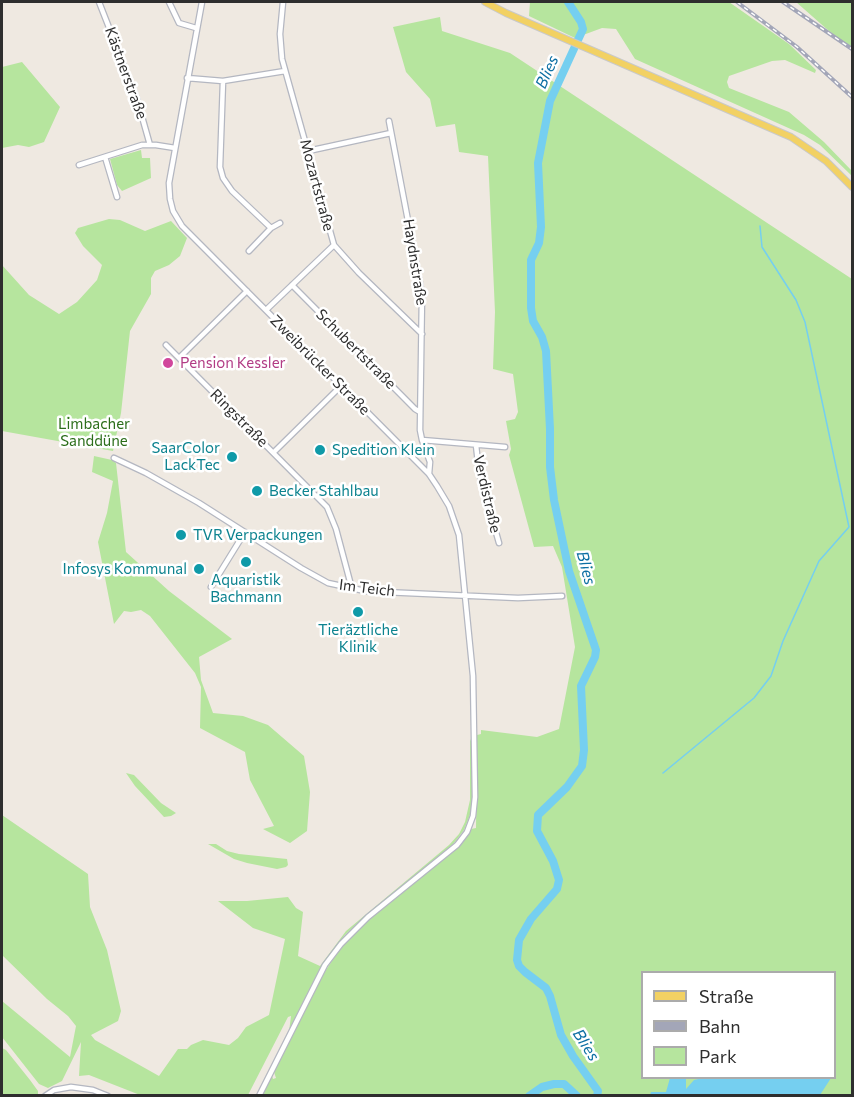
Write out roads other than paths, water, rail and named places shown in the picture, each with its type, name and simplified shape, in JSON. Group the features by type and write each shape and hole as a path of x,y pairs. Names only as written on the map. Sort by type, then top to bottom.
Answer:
{"main road":[{"path":"485,2 791,137 826,161 852,187"}],"street":[{"name":"Kästnerstraße","path":"99,2 137,99 150,145"},
{"path":"169,2 179,23 196,28"},
{"name":"Zweibrücker Straße","path":"202,2 169,191 173,211 183,226 429,474 444,496 457,525 472,668 475,807 466,832 457,845 368,917 341,944 325,965 259,1095"},
{"name":"Mozartstraße","path":"283,2 280,45 285,71 334,245 359,273 422,334"},
{"path":"187,78 223,81 285,71"},
{"path":"223,81 220,167 223,178 232,191 271,228"},
{"name":"Haydnstraße","path":"389,122 420,282 422,306 420,412 422,440 430,462 429,474"},
{"path":"308,151 391,133"},
{"path":"80,165 131,148 150,145 175,148"},
{"path":"105,157 117,197"},
{"path":"249,251 271,228 280,223"},
{"path":"266,310 334,245"},
{"name":"Schubertstraße","path":"292,285 420,412"},
{"path":"179,358 247,291"},
{"name":"Ringstraße","path":"166,345 327,507 336,529 352,589"},
{"name":"Ringstraße","path":"274,452 340,386"},
{"path":"422,440 505,447"},
{"name":"Verdistraße","path":"476,445 479,472 499,543"},
{"name":"Im Teich","path":"114,458 153,477 328,583 352,589 384,592 518,598 562,596"},
{"path":"211,587 245,532"},
{"path":"45,1095 54,1090 71,1087 108,1095"}],"water":[{"path":"670,1079 686,1079 686,1089 694,1080 698,1079 830,1079 820,1095 650,1095 651,1092 666,1092"}],"waterway":[{"name":"Blies","path":"568,2 583,29 550,101 538,163 541,227 539,243 531,260 531,308 533,321 542,337 546,351 550,467 554,500 569,571 596,650 581,686 584,750 582,766 567,787 538,815 537,831 553,861 559,880 557,889 531,919 519,940 517,960 525,972 546,988 561,1035 598,1091 597,1096"},
{"path":"663,773 754,698 771,676 783,641 819,561 849,527 805,322 796,300 762,247 760,226"},
{"name":"Blies","path":"529,1096 542,1087 554,1084 564,1084 577,1096"}],"railway":[{"path":"737,2 797,47 852,97"},
{"path":"783,2 852,49"}],"place":[{"name":"Pension Kessler","path":"168,363"},
{"name":"Spedition Klein","path":"320,450"},
{"name":"SaarColor LackTec","path":"232,457"},
{"name":"Becker Stahlbau","path":"257,491"},
{"name":"TVR Verpackungen","path":"181,535"},
{"name":"Aquaristik Bachmann","path":"246,562"},
{"name":"Infosys Kommunal","path":"199,569"},
{"name":"Tieräztliche Klinik","path":"358,612"}],"park label":[{"name":"Limbacher Sanddüne","path":"94,432"}]}
